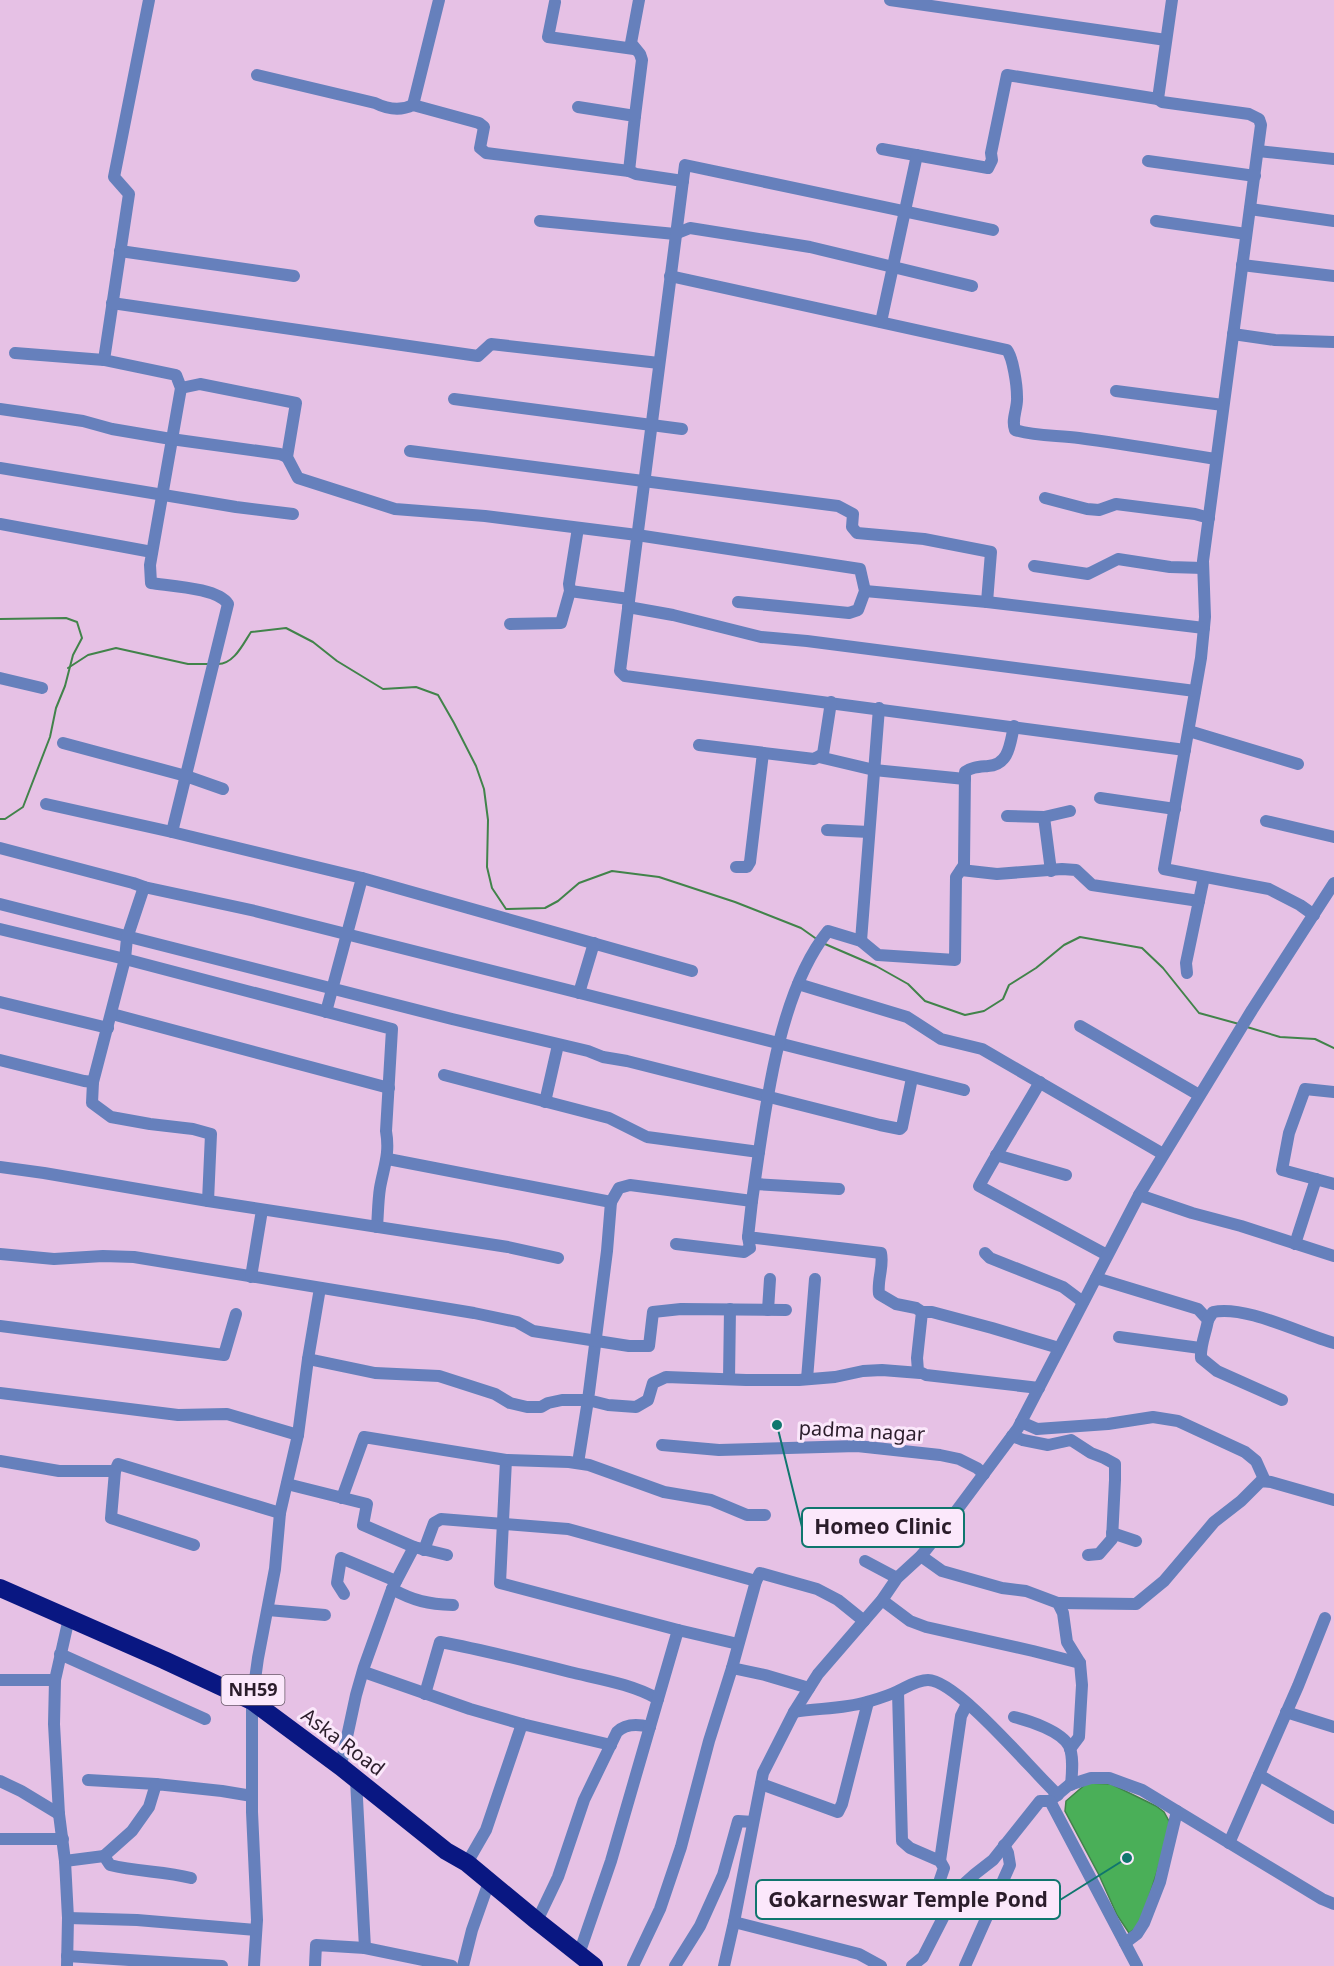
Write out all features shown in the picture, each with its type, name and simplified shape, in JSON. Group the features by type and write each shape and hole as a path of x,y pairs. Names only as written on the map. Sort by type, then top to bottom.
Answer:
{"highway":[{"name":"NH59","path":"0,1580 252,1696 342,1760 444,1841 467,1863"},
{"name":"Aska Road","path":"0,1588 252,1696 446,1851 467,1863 594,1966"}],"street":[{"path":"104,360 129,194 114,177 149,0"},
{"path":"413,105 439,0"},
{"path":"629,171 642,60 631,44 639,0"},
{"path":"890,0 1166,40"},
{"path":"1158,99 1172,0"},
{"path":"555,2 548,37 634,49"},
{"path":"257,75 375,103 383,107 406,109 413,105 479,123 484,127 480,148 486,153 629,171 683,181"},
{"path":"882,149 988,168 992,160 991,153 1007,75 1158,99 1162,102 1249,114 1258,119 1261,125 1255,176 1203,568 1204,628 1189,731 1164,869 1269,889 1314,915"},
{"path":"578,107 635,116"},
{"path":"1258,151 1334,159"},
{"path":"881,322 917,155"},
{"path":"1148,161 1255,176"},
{"path":"993,230 685,165 620,671 625,676 1185,750"},
{"path":"1250,209 1334,221"},
{"path":"540,221 676,234 690,228 810,247 972,286"},
{"path":"1156,221 1246,234"},
{"path":"120,251 294,276"},
{"path":"1242,265 1334,276"},
{"path":"670,276 1007,350 1012,357 1018,397 1013,424 1015,430 1030,435 1045,434 1080,438 1216,459"},
{"path":"112,303 478,356 490,344 659,363"},
{"path":"1233,334 1275,340 1334,342"},
{"path":"15,353 104,360 176,375 181,388 152,552 151,583 210,592 224,598 228,604 172,832"},
{"path":"181,388 200,384 296,403 287,457 298,478 394,509 485,516 637,535 860,569 866,591 858,610 849,613 738,602"},
{"path":"1116,391 1223,405"},
{"path":"454,399 682,429"},
{"path":"0,409 83,421 112,429 280,454 287,457"},
{"path":"410,452 838,506 853,514 852,527 857,533 924,538 991,552 987,602"},
{"path":"0,468 236,507 293,514"},
{"path":"1045,498 1087,509 1099,510 1116,504 1195,514 1209,518"},
{"path":"0,524 152,552"},
{"path":"510,624 561,623 570,591 569,584 578,528"},
{"path":"1034,566 1088,574 1118,560 1170,567 1203,568"},
{"path":"570,591 628,603 761,637 1195,691"},
{"path":"866,591 987,602 1204,628"},
{"path":"1,681 42,688"},
{"path":"699,745 814,759 823,754 831,702"},
{"path":"861,941 879,708"},
{"path":"676,1244 744,1252 750,1248 748,1236 752,1201 779,1044 798,984 816,946 828,931 861,941 878,955 955,960 956,877 964,865 964,772 972,767 995,766 1001,763 1009,751 1014,726"},
{"path":"1189,731 1298,764"},
{"path":"63,743 186,776 223,789"},
{"path":"736,867 747,867 750,862 763,753"},
{"path":"819,757 874,770 964,779"},
{"path":"1100,798 1175,809"},
{"path":"46,804 362,878 692,971"},
{"path":"1007,816 1044,817 1070,811"},
{"path":"1044,817 1051,871"},
{"path":"1266,821 1334,837"},
{"path":"827,830 869,832"},
{"path":"0,848 144,887 255,911 964,1090"},
{"path":"961,870 997,874 1076,870 1092,885 1199,901"},
{"path":"1187,973 1186,963 1204,877"},
{"path":"326,1012 362,878"},
{"path":"724,1966 763,1773 794,1712 818,1674 882,1600 897,1578 921,1556 1012,1436 1139,1194 1252,1010 1334,883"},
{"path":"144,887 127,938 125,959 93,1082 92,1103 111,1117 193,1129 211,1134 208,1201"},
{"path":"0,904 127,938 900,1129 912,1078"},
{"path":"0,929 125,959 392,1029 386,1131 389,1145 388,1159 380,1188 377,1227"},
{"path":"579,993 594,943"},
{"path":"798,984 907,1017 941,1039 982,1049 1163,1154"},
{"path":"0,1002 108,1028"},
{"path":"112,1014 389,1088"},
{"path":"1080,1026 1199,1095"},
{"path":"545,1102 558,1045"},
{"path":"0,1060 93,1082"},
{"path":"444,1075 609,1118 646,1137 759,1152"},
{"path":"1040,1082 979,1186 1107,1255"},
{"path":"1334,1092 1305,1089 1289,1133 1282,1170 1334,1184"},
{"path":"996,1155 1066,1175"},
{"path":"388,1159 611,1202"},
{"path":"0,1167 558,1257"},
{"path":"1295,1244 1316,1179"},
{"path":"755,1184 839,1190"},
{"path":"578,1463 596,1340 611,1202 619,1188 630,1185 752,1201"},
{"path":"1139,1194 1192,1213 1334,1256"},
{"path":"251,1277 262,1210"},
{"path":"748,1236 881,1253 879,1294 896,1304 992,1328 1059,1348"},
{"path":"985,1253 990,1258 1063,1287 1083,1302"},
{"path":"0,1254 54,1259 134,1257 474,1313 517,1322 532,1331 629,1346 649,1346 653,1312 681,1309 786,1310"},
{"path":"1096,1278 1198,1309 1208,1320"},
{"path":"768,1310 770,1279"},
{"path":"807,1379 815,1279"},
{"path":"254,1966 256,1930 252,1696 275,1569 280,1513 298,1435 320,1288"},
{"path":"729,1379 730,1309"},
{"path":"1282,1400 1210,1367 1201,1358 1200,1348 1208,1320 1213,1312 1222,1310 1235,1312 1271,1321 1334,1343"},
{"path":"919,1372 917,1358 922,1312"},
{"path":"0,1326 224,1355 236,1314"},
{"path":"1119,1337 1200,1348"},
{"path":"308,1359 375,1373 439,1376 495,1394 510,1403 527,1407 541,1407 562,1400 588,1400 608,1405 636,1407 648,1400 653,1383 666,1377 807,1379 882,1370 919,1372 926,1375 1039,1388"},
{"path":"0,1393 178,1414 227,1414 298,1435"},
{"path":"1021,1422 1037,1428 1108,1424 1153,1417 1178,1421 1245,1452 1256,1461 1265,1481"},
{"path":"1012,1436 1048,1445 1071,1440 1091,1453 1113,1462 1116,1472 1112,1539 1099,1554 1088,1555"},
{"path":"342,1498 364,1437 506,1460 589,1465 664,1492 711,1500 747,1515 765,1515"},
{"name":"padma nagar","path":"662,1445 719,1450 857,1446 959,1459 984,1474"},
{"path":"506,1460 500,1583 738,1644"},
{"path":"0,1461 59,1471 115,1471"},
{"path":"194,1545 111,1518 115,1471 118,1464 280,1513"},
{"path":"921,1556 942,1571 1002,1588 1026,1591 1058,1603 1136,1604 1164,1581 1214,1522 1241,1501 1261,1481 1334,1500"},
{"path":"287,1484 367,1504 363,1524 419,1549 447,1555"},
{"path":"342,1760 356,1695 394,1585 438,1520 568,1529 756,1581"},
{"path":"1112,1533 1136,1541"},
{"path":"344,1594 337,1583 341,1558 394,1585 409,1598 429,1604 453,1605"},
{"path":"865,1561 897,1578"},
{"path":"633,1966 660,1908 681,1847 760,1573 816,1589 838,1600 864,1621"},
{"path":"882,1600 910,1622 1080,1663"},
{"path":"1058,1603 1063,1613 1067,1642 1080,1663 1082,1685 1080,1737 1070,1749"},
{"path":"268,1610 325,1616"},
{"path":"69,1618 55,1680 54,1724 59,1815 65,1861 68,1918 67,1961 222,1966"},
{"path":"1229,1843 1324,1618"},
{"path":"579,1954 611,1861 678,1630"},
{"path":"425,1694 440,1642 479,1649 599,1679 638,1690 658,1700"},
{"path":"60,1654 205,1719"},
{"path":"732,1668 765,1674 809,1688"},
{"path":"364,1672 425,1694 522,1724 611,1745"},
{"path":"0,1680 55,1680"},
{"path":"794,1712 846,1708 898,1692 926,1680 946,1686 969,1705 1054,1798 1137,1966"},
{"path":"898,1692 902,1841 910,1848 940,1861 944,1868 933,1900 934,1908 947,1910"},
{"path":"761,1784 838,1812 868,1702"},
{"path":"940,1861 961,1716 969,1705"},
{"path":"1286,1712 1334,1727"},
{"path":"1014,1717 1036,1723 1065,1741 1070,1749 1071,1785"},
{"path":"467,1863 486,1830 522,1724"},
{"path":"537,1921 558,1877 584,1800 617,1732 629,1725 650,1727"},
{"path":"1259,1775 1334,1818"},
{"path":"912,1966 923,1957 956,1892 993,1860 1040,1801 1054,1798 1071,1785 1091,1778 1108,1778 1142,1790 1322,1899 1334,1904"},
{"path":"88,1780 156,1784 252,1796"},
{"path":"356,1780 365,1948"},
{"path":"0,1781 21,1791 59,1815"},
{"path":"65,1861 104,1856 132,1831 149,1807 156,1784"},
{"path":"1125,1943 1137,1934 1144,1923 1160,1882 1177,1811"},
{"path":"675,1966 700,1926 723,1875 738,1821 753,1822"},
{"path":"0,1839 63,1839"},
{"path":"965,1966 1010,1864 1004,1845"},
{"path":"104,1856 110,1865 118,1868 172,1873 191,1878"},
{"path":"463,1966 472,1930 489,1882"},
{"path":"68,1918 137,1920 256,1930"},
{"path":"734,1922 860,1954 881,1966"},
{"path":"315,1966 316,1945 365,1948 452,1966"}],"shaded area":[{"path":"1087,1783 1111,1784 1156,1806 1164,1812 1170,1823 1170,1831 1140,1925 1129,1933 1117,1915 1065,1811 1066,1801"}],"waterway":[{"path":"0,619 66,618 77,622 82,638 73,655 65,686 56,708 50,737 23,807 5,819 0,819"},
{"path":"218,664 229,661 251,632 286,628 313,642 337,661 383,689 416,687 438,695 476,766 484,789 488,820 487,867 492,888 506,909 545,908 558,901 579,883 612,871 659,877 735,902 801,928 818,940"},
{"path":"68,668 88,655 116,648 188,664 209,664"},
{"path":"825,944 876,966 908,984 925,1001 965,1015 984,1011 1003,999 1009,985 1036,968 1064,945 1080,937 1142,948 1163,968 1199,1013 1239,1024"},
{"path":"1247,1027 1280,1037 1315,1039 1334,1048"}],"place":[{"name":"Homeo Clinic","path":"777,1425"},
{"name":"Gokarneswar Temple Pond","path":"1127,1858"}]}
